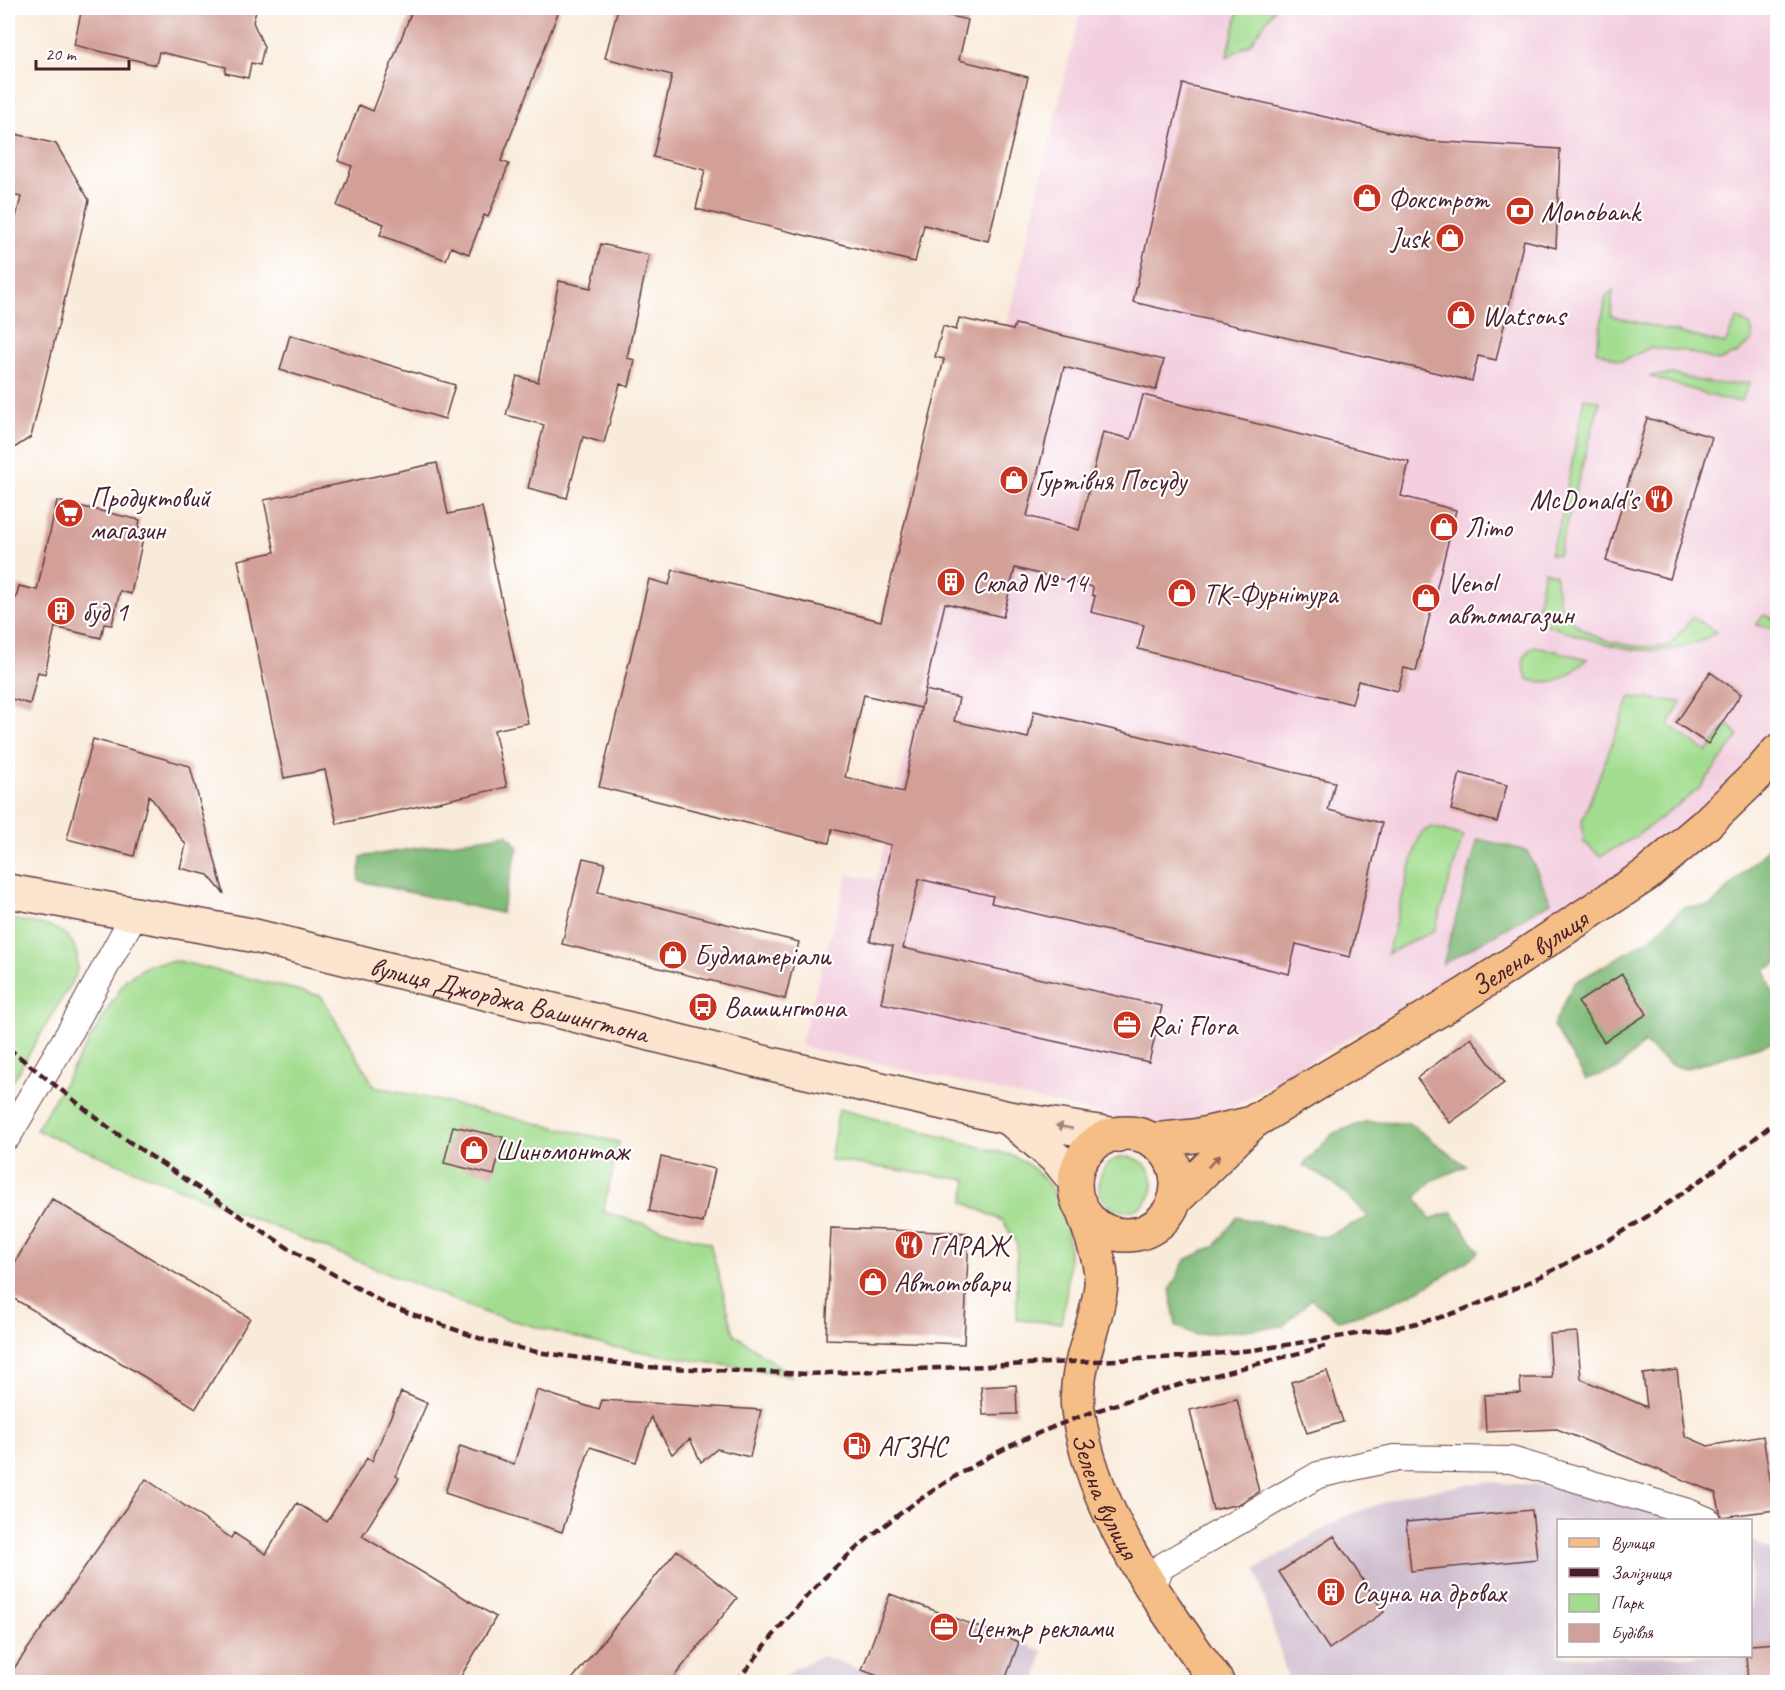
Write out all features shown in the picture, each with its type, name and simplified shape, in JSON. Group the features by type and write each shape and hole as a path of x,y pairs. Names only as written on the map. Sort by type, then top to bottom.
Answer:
{"main road":[{"name":"Зелена вулиця","path":"1175,1200 1253,1122 1464,994 1646,875 1706,824 1761,771 1778,751"},
{"name":"вулиця Джорджа Вашингтона","path":"8,891 251,935 767,1064 1009,1118 1118,1135"},
{"name":"вулиця Джорджа Вашингтона","path":"1009,1118 1058,1160 1078,1194"},
{"name":"Зелена вулиця","path":"1152,1140 1194,1136 1253,1122"},
{"path":"1118,1135 1135,1135 1152,1140 1165,1152 1174,1167 1177,1183 1175,1200 1166,1216 1147,1231 1130,1234 1111,1231 1096,1224 1078,1194 1079,1163 1088,1149 1101,1140 1118,1135"},
{"name":"Зелена вулиця","path":"1078,1194 1093,1244 1101,1283 1082,1363 1078,1410 1091,1471 1107,1508 1152,1589 1217,1683"},
{"name":"Зелена вулиця","path":"1101,1283 1147,1231"}],"street":[{"path":"8,1136 71,1030 135,913"},
{"path":"1152,1589 1161,1568 1318,1475 1394,1458 1511,1460 1665,1505 1702,1519"}],"shaded area":[{"path":"1081,8 1777,8 1777,729 1728,786 1650,852 1581,900 1216,1117 1182,1123 1141,1123 800,1046 848,874 876,880"},
{"path":"1486,1482 1586,1489 1703,1519 1557,1519 1557,1657 1752,1657 1752,1540 1769,1549 1777,1554 1777,1682 1289,1682 1256,1569 1345,1516 1411,1493"},
{"path":"890,1594 1043,1651 1036,1681 1039,1682 782,1682 793,1669 822,1656 862,1670"}],"green space":[{"path":"1239,8 1275,8 1250,44 1227,57"},
{"path":"1613,290 1611,316 1725,344 1737,318 1751,326 1753,340 1736,354 1718,361 1685,351 1649,348 1622,361 1596,351 1606,297"},
{"path":"1673,374 1711,383 1750,382 1741,401 1725,400 1649,376"},
{"path":"1584,398 1600,401 1558,555 1550,554 1562,516"},
{"path":"1544,571 1555,574 1561,606 1572,621 1597,637 1611,642 1626,645 1669,646 1693,617 1716,632 1696,643 1675,649 1653,651 1608,644 1564,631 1543,623 1537,609"},
{"path":"1764,615 1777,620 1777,629 1756,625"},
{"path":"1535,646 1587,659 1568,675 1554,681 1529,680 1523,661 1530,649"},
{"path":"1630,697 1681,702 1669,725 1707,752 1728,724 1739,736 1699,789 1635,837 1601,856 1584,842 1582,821"},
{"path":"1432,827 1463,836 1435,930 1387,954 1416,846 1422,832"},
{"path":"507,834 518,847 501,913 359,881 361,857"},
{"path":"1478,839 1527,851 1551,902 1443,964"},
{"path":"1777,839 1777,963 1765,970 1777,1005 1777,1041 1685,1069 1669,1064 1644,1043 1616,1070 1586,1079 1553,1026 1574,983 1650,939 1684,907 1711,906"},
{"path":"8,919 59,930 74,946 77,959 76,975 8,1089"},
{"path":"178,961 321,996 374,1086 619,1142 603,1212 710,1243 734,1334 792,1376 607,1346 488,1314 36,1130 126,979 150,964"},
{"path":"839,1109 1014,1156 1035,1170 1051,1187 1061,1207 1067,1229 1068,1276 1061,1323 1017,1320 1017,1244 1003,1221 964,1202 967,1180 830,1160"},
{"path":"1365,1122 1409,1123 1466,1166 1431,1181 1416,1198 1430,1219 1452,1212 1479,1252 1413,1294 1377,1309 1338,1320 1311,1299 1283,1326 1196,1335 1176,1326 1170,1290 1185,1260 1215,1246 1237,1217 1324,1237 1369,1217 1337,1186 1303,1165 1334,1133"},
{"path":"1121,1157 1131,1157 1141,1161 1149,1169 1153,1184 1149,1199 1141,1207 1131,1211 1121,1211 1111,1207 1103,1199 1099,1189 1099,1179 1103,1169 1111,1161"}],"building":[{"path":"82,8 257,8 253,22 264,47 260,65 251,63 248,78 225,73 226,67 159,52 156,65 74,45"},
{"path":"413,8 560,8 501,161 509,164 488,217 484,215 469,254 451,247 446,260 380,235 384,224 337,206 352,166 338,161 359,105 373,111"},
{"path":"618,8 915,8 968,20 959,60 1028,77 988,241 924,225 915,262 696,209 705,170 653,157 672,75 605,58"},
{"path":"1183,84 1429,141 1560,149 1556,248 1524,240 1496,360 1478,356 1472,381 1133,302"},
{"path":"8,132 56,144 89,200 31,437 8,452 8,250 21,197 8,194"},
{"path":"601,244 649,255 627,358 635,360 629,387 620,384 604,443 583,437 567,498 528,488 544,425 506,415 517,376 538,382 559,281 591,288"},
{"path":"959,318 1013,330 1015,324 1164,360 1156,390 1064,367 1027,516 1079,530 1103,432 1131,439 1143,395 1409,462 1401,496 1456,510 1416,671 1404,668 1398,691 1358,681 1352,704 1138,649 1144,625 1091,612 1095,596 1092,595 1093,587 1015,568 1003,617 945,603 925,690 959,698 954,721 1028,738 1034,711 1335,782 1328,810 1382,823 1350,957 1296,944 1289,974 991,903 993,896 919,879 903,948 1162,1006 1149,1062 881,1003 893,946 870,941 891,845 832,829 829,843 599,787 649,579 669,585 673,570 881,621 944,359 935,357 943,326 956,330","holes":["925,690 903,792 845,777 864,695 921,708"]},
{"path":"290,335 455,385 445,419 280,370"},
{"name":"McDonald's","path":"1647,418 1712,437 1670,579 1606,561"},
{"path":"437,463 448,514 482,507 528,723 494,730 507,787 337,824 325,770 284,778 238,560 275,552 264,500"},
{"name":"буд 1","path":"57,501 140,520 137,536 143,538 131,594 120,591 112,625 104,624 101,638 55,627 45,674 38,672 30,704 8,698 8,596 16,598 19,586 37,590"},
{"path":"1710,672 1741,694 1708,744 1676,723"},
{"path":"93,739 190,766 224,894 208,875 180,868 186,845 149,795 134,856 67,839"},
{"path":"1460,773 1507,785 1497,822 1451,810"},
{"path":"583,858 605,863 598,892 799,942 785,999 562,944"},
{"path":"1622,974 1647,1014 1604,1042 1578,1002"},
{"path":"1471,1038 1504,1083 1450,1123 1417,1078"},
{"name":"Шиномонтаж","path":"453,1126 503,1137 494,1175 444,1163"},
{"path":"661,1157 715,1169 703,1223 649,1211"},
{"path":"52,1199 250,1318 196,1408 8,1295 8,1274"},
{"path":"831,1228 969,1233 964,1344 826,1339"},
{"path":"1577,1332 1581,1379 1647,1407 1643,1374 1677,1370 1685,1436 1708,1446 1763,1436 1775,1510 1721,1517 1716,1493 1557,1429 1486,1432 1484,1395 1521,1393 1520,1378 1552,1378 1549,1334"},
{"path":"1327,1371 1343,1422 1307,1433 1291,1382"},
{"path":"1016,1385 1017,1414 983,1415 981,1387"},
{"path":"537,1390 599,1410 602,1400 761,1410 750,1457 717,1449 701,1462 690,1439 672,1454 651,1417 636,1462 590,1447 562,1532 445,1493 460,1446 514,1464"},
{"path":"401,1392 427,1403 396,1476 399,1478 362,1536 496,1617 457,1683 8,1683 8,1677 146,1479 231,1538 234,1533 266,1554 297,1503 327,1522 367,1458 372,1461"},
{"path":"1237,1399 1259,1492 1239,1504 1213,1510 1190,1410"},
{"path":"1532,1510 1537,1559 1411,1571 1406,1522"},
{"name":"Сауна на дровах","path":"1334,1536 1384,1612 1329,1649 1279,1572"},
{"path":"677,1550 737,1598 669,1683 569,1683"},
{"path":"890,1594 1019,1642 1004,1683 896,1683 862,1670"},
{"path":"1778,1643 1778,1683 1748,1683 1746,1657 1752,1657 1752,1645"}],"railway":[{"path":"8,1048 113,1131 291,1250 387,1305 484,1340 537,1352 646,1367 808,1374 1183,1357 1253,1350 1389,1329"},
{"path":"1383,1331 1462,1310 1505,1293 1588,1252 1706,1177 1778,1119"},
{"path":"736,1682 796,1608 845,1559 902,1512 994,1454 1061,1424 1135,1398 1325,1346"}],"place":[{"name":"Фокстрот","path":"1367,198"},
{"name":"Monobank","path":"1520,211"},
{"name":"Jusk","path":"1450,238"},
{"name":"Watsons","path":"1461,315"},
{"name":"Гуртівня Посуду","path":"1014,480"},
{"name":"McDonald's","path":"1659,499"},
{"name":"Продуктовий магазин","path":"69,513"},
{"name":"Літо","path":"1444,527"},
{"name":"Склад № 14","path":"951,582"},
{"name":"ТК-Фурнітура","path":"1182,593"},
{"name":"Venol автомагазин","path":"1426,598"},
{"name":"буд 1","path":"61,611"},
{"name":"Будматеріали","path":"673,955"},
{"name":"Вашингтона","path":"703,1007"},
{"name":"Rai Flora","path":"1127,1025"},
{"name":"Шиномонтаж","path":"474,1150"},
{"name":"ГАРАЖ","path":"909,1245"},
{"name":"Автотовари","path":"873,1282"},
{"name":"АГЗНС","path":"857,1446"},
{"name":"Сауна на дровах","path":"1331,1592"},
{"name":"Центр реклами","path":"944,1627"}]}
